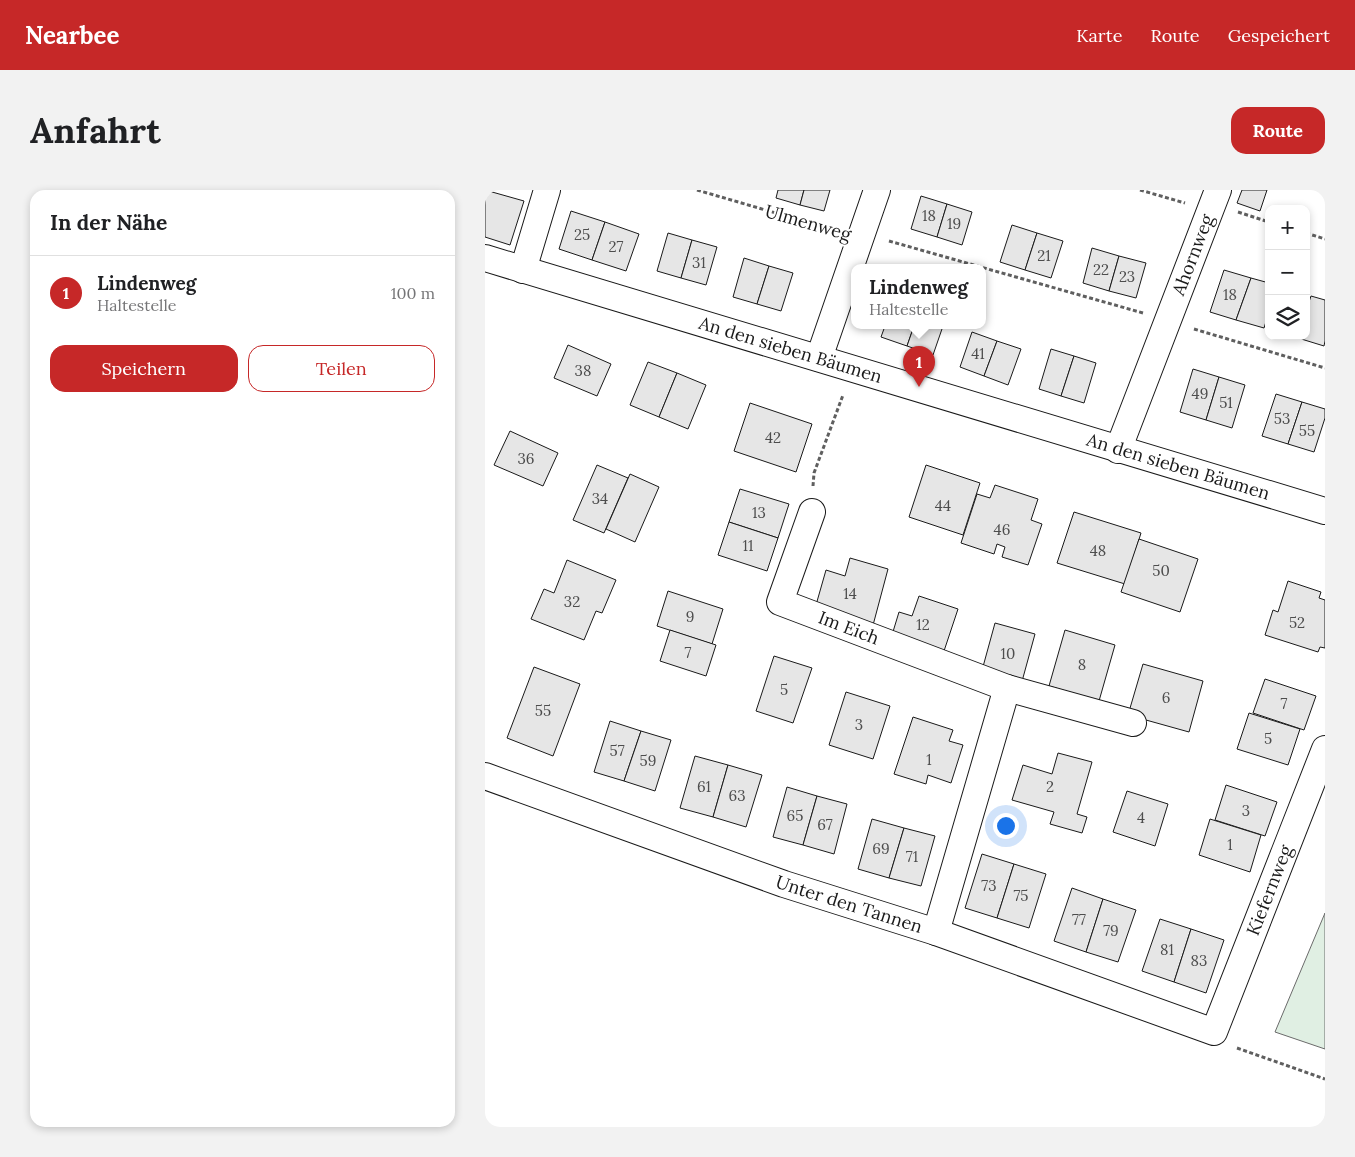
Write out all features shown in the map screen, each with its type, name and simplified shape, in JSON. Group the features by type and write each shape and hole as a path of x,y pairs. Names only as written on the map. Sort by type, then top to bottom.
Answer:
{"street":[{"path":"523,270 547,190"},
{"path":"852,264 877,190"},
{"name":"Ahornweg","path":"1118,450 1214,200"},
{"name":"An den sieben Bäumen","path":"485,258 1325,511"},
{"path":"819,358 851,267"},
{"name":"Im Eich","path":"812,512 780,602 1007,688 1133,723"},
{"path":"937,932 1007,688"},
{"name":"Kiefernweg","path":"1214,1032 1325,749"},
{"name":"Unter den Tannen","path":"485,776 784,884 937,932 1214,1032"}],"path":[{"name":"Ulmenweg","path":"697,190 964,264"},
{"path":"1140,190 1214,200"},
{"path":"1310,234 1325,239"},
{"name":"Ulmenweg","path":"986,270 1167,320"},
{"path":"1167,320 1325,368"},
{"path":"812,512 814,473 853,368"},
{"path":"1214,1032 1233,1046 1325,1079"}],"green space":[{"path":"1325,913 1325,1049 1275,1032"}],"building":[{"path":"485,190 524,201 510,245 485,237"},
{"path":"778,190 804,190 800,205 776,198"},
{"path":"804,190 830,190 824,211 800,205"},
{"path":"1242,190 1267,190 1260,211 1237,203"},
{"path":"921,196 947,204 937,237 911,229"},
{"path":"947,204 972,212 962,245 937,237"},
{"path":"571,211 605,222 592,260 559,249"},
{"path":"605,222 639,234 626,271 592,260"},
{"path":"1012,225 1037,233 1025,270 1000,262"},
{"path":"668,233 692,240 681,278 657,271"},
{"path":"1037,233 1063,241 1051,278 1025,270"},
{"path":"692,240 717,247 706,285 681,278"},
{"path":"1092,248 1119,256 1109,291 1083,283"},
{"path":"1119,256 1146,263 1136,298 1109,291"},
{"path":"744,258 769,266 757,304 733,297"},
{"path":"769,266 793,273 781,311 757,304"},
{"path":"1224,270 1251,278 1236,320 1210,312"},
{"path":"1251,278 1265,282 1264,328 1236,320"},
{"path":"1311,296 1325,300 1324,346 1304,340 1310,340"},
{"path":"884,329 913,329 907,346 881,337"},
{"path":"913,329 942,329 933,355 907,346"},
{"path":"972,332 997,341 984,376 960,367"},
{"path":"997,341 1021,349 1008,385 984,376"},
{"path":"568,345 611,364 597,396 554,378"},
{"path":"1051,349 1074,356 1061,396 1039,389"},
{"path":"1074,356 1096,363 1084,403 1061,396"},
{"path":"648,362 677,373 659,417 630,405"},
{"path":"1193,369 1219,377 1206,420 1180,412"},
{"path":"677,373 706,385 688,429 659,417"},
{"path":"1219,377 1245,385 1232,428 1206,420"},
{"path":"1276,394 1302,402 1288,444 1262,436"},
{"path":"1302,402 1325,409 1325,418 1314,452 1288,444"},
{"path":"750,403 812,424 796,472 734,451"},
{"path":"510,431 558,453 543,486 494,465"},
{"path":"597,465 628,478 604,533 573,520"},
{"path":"926,465 980,483 963,535 909,517"},
{"path":"630,474 659,487 635,542 606,529"},
{"path":"995,485 1038,499 1031,520 1042,524 1028,565 1002,557 1005,547 997,544 994,554 961,543 977,494 990,498"},
{"path":"740,489 789,504 778,538 729,522"},
{"path":"1074,512 1141,533 1125,584 1057,563"},
{"path":"729,522 778,538 767,571 718,555"},
{"path":"1139,539 1198,559 1180,612 1121,592"},
{"path":"850,558 888,569 872,629 814,612 826,570 845,576"},
{"path":"567,560 616,580 602,613 596,611 584,640 531,619 544,589 554,593"},
{"path":"1288,581 1321,592 1319,598 1325,600 1325,648 1320,647 1318,652 1265,635 1273,610 1278,612"},
{"path":"668,591 723,609 712,644 657,626"},
{"path":"919,596 958,609 944,651 892,635 899,612 912,616"},
{"path":"995,623 1035,634 1021,685 981,674"},
{"path":"670,630 716,645 706,676 660,661"},
{"path":"1065,630 1115,645 1099,701 1049,686"},
{"path":"774,656 812,668 793,723 756,711"},
{"path":"1143,664 1203,681 1189,732 1128,715"},
{"path":"534,667 580,684 553,756 507,738"},
{"path":"1265,679 1316,696 1304,730 1253,713"},
{"path":"846,692 890,706 873,759 829,745"},
{"path":"1249,713 1300,729 1288,765 1237,749"},
{"path":"913,717 953,730 949,741 963,745 951,783 928,775 926,784 894,774"},
{"path":"610,721 641,731 624,781 594,772"},
{"path":"641,731 671,740 655,791 624,781"},
{"path":"1058,753 1092,762 1077,814 1087,817 1082,833 1050,824 1054,812 1012,800 1023,765 1052,774"},
{"path":"695,756 728,765 713,817 680,808"},
{"path":"728,765 762,775 746,827 713,817"},
{"path":"1226,785 1277,802 1265,836 1215,820"},
{"path":"787,787 817,796 803,845 773,837"},
{"path":"1127,791 1168,804 1155,846 1113,832"},
{"path":"817,796 847,804 834,854 803,845"},
{"path":"872,819 904,828 889,878 858,869"},
{"path":"1210,819 1261,835 1250,872 1199,855"},
{"path":"904,828 935,836 921,886 889,878"},
{"path":"982,854 1014,864 997,918 965,908"},
{"path":"1014,864 1046,874 1029,928 997,918"},
{"path":"1072,888 1103,899 1086,952 1054,941"},
{"path":"1103,899 1136,910 1118,962 1086,952"},
{"path":"1160,919 1191,929 1174,982 1142,971"},
{"path":"1191,929 1224,940 1206,993 1174,982"}],"place":[{"name":"Lindenweg","path":"919,387"}]}
